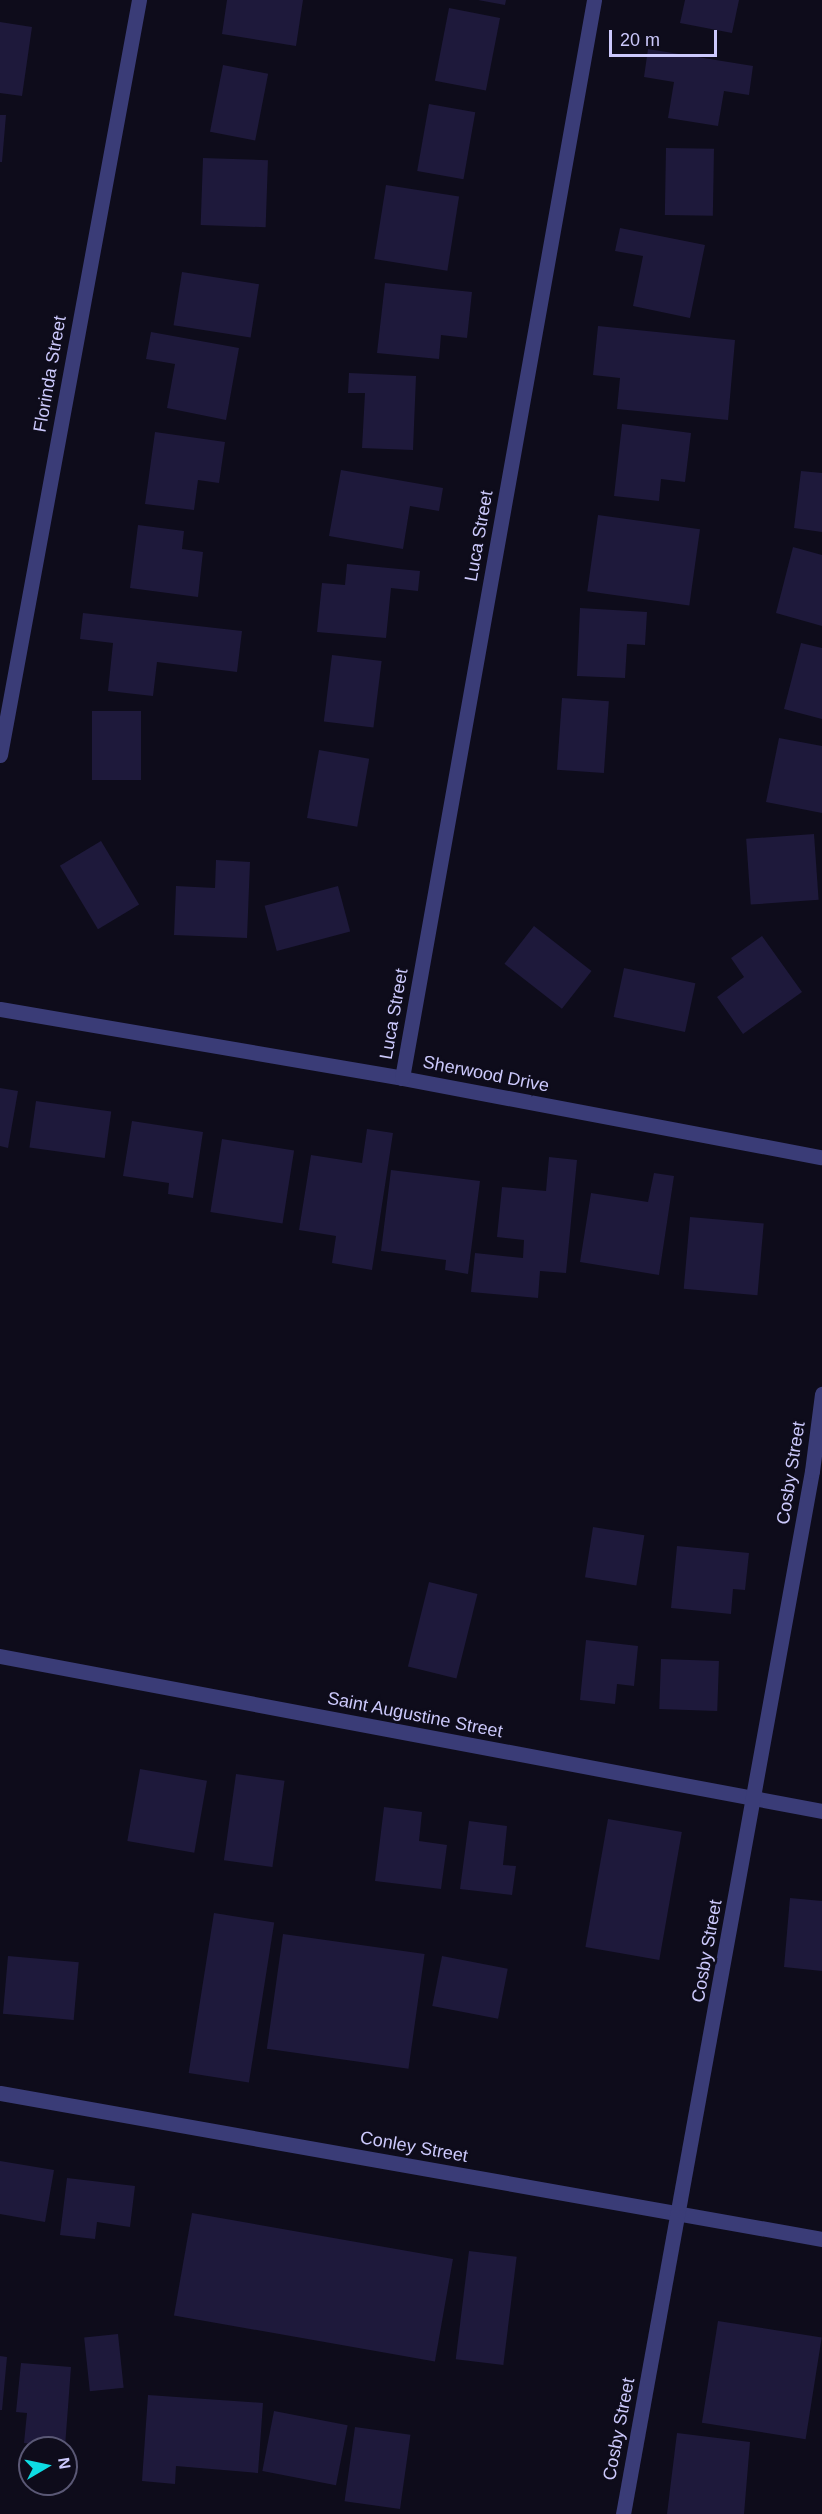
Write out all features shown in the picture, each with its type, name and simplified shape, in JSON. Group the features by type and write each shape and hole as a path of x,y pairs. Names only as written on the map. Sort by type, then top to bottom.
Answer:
{"street":[{"name":"Florinda Street","path":"0,755 139,0"},
{"name":"Luca Street","path":"402,1078 594,0"},
{"name":"Sherwood Drive","path":"0,1009 402,1078 822,1157"},
{"name":"Cosby Street","path":"623,2514 680,2214 754,1798 812,1471 822,1394"},
{"name":"Saint Augustine Street","path":"0,1656 822,1811"},
{"name":"Conley Street","path":"0,2093 822,2240"}],"building":[{"path":"227,0 303,0 296,46 222,34"},
{"path":"478,0 506,0 505,5"},
{"path":"685,0 739,0 732,33 680,23"},
{"path":"449,8 500,18 486,91 435,81"},
{"path":"0,22 32,27 22,96 0,93"},
{"path":"648,49 753,66 749,95 724,91 718,126 668,118 674,82 644,77"},
{"path":"223,65 268,74 255,141 210,132"},
{"path":"429,104 475,112 463,179 417,171"},
{"path":"0,115 6,115 2,162 0,162"},
{"path":"666,148 714,149 713,216 665,215"},
{"path":"203,158 268,160 266,227 201,225"},
{"path":"386,185 459,197 447,271 374,259"},
{"path":"620,228 705,245 690,318 633,306 643,256 615,251"},
{"path":"182,272 259,284 251,338 174,325"},
{"path":"385,283 472,292 467,338 441,335 439,359 377,353"},
{"path":"598,326 735,340 728,420 617,409 620,378 593,375"},
{"path":"151,332 239,348 226,420 167,408 175,364 146,359"},
{"path":"349,373 416,376 413,450 362,448 365,393 348,393"},
{"path":"622,424 691,433 685,482 661,479 659,501 614,496"},
{"path":"155,432 225,442 219,483 198,480 194,510 145,504"},
{"path":"341,470 443,488 439,511 410,506 403,549 329,536"},
{"path":"801,471 822,473 822,532 794,528"},
{"path":"598,515 700,529 689,606 587,591"},
{"path":"138,525 184,531 182,549 203,552 198,597 130,588"},
{"path":"793,547 822,555 822,626 776,613"},
{"path":"347,564 420,571 418,591 391,588 386,638 317,632 322,583 345,585"},
{"path":"580,608 647,612 645,645 627,644 625,678 577,676"},
{"path":"83,613 242,631 237,672 157,662 153,696 108,691 113,643 80,639"},
{"path":"801,643 822,648 822,719 784,709"},
{"path":"332,655 382,661 373,728 324,722"},
{"path":"562,698 609,701 604,773 557,770"},
{"path":"92,711 141,711 141,780 92,780"},
{"path":"779,738 822,746 822,813 766,802"},
{"path":"319,750 369,759 357,827 307,818"},
{"path":"814,834 819,900 751,905 746,839"},
{"path":"101,841 139,904 98,929 60,866"},
{"path":"216,860 250,862 247,938 174,935 176,886 215,888"},
{"path":"338,886 350,931 277,951 265,906"},
{"path":"534,926 592,971 562,1009 504,964"},
{"path":"762,936 802,992 743,1034 717,997 744,977 731,958"},
{"path":"624,968 695,983 685,1032 614,1017"},
{"path":"0,1088 18,1091 8,1148 0,1146"},
{"path":"36,1101 111,1112 105,1158 29,1148"},
{"path":"132,1121 203,1132 193,1198 168,1194 169,1183 123,1176"},
{"path":"367,1129 393,1133 372,1270 332,1263 336,1236 299,1230 311,1155 362,1163"},
{"path":"222,1139 294,1150 283,1224 210,1212"},
{"path":"549,1157 577,1160 566,1273 540,1271 538,1298 471,1292 475,1253 523,1258 524,1240 497,1237 502,1187 546,1191"},
{"path":"391,1170 480,1181 468,1274 445,1270 446,1260 381,1251"},
{"path":"654,1173 674,1176 659,1275 580,1262 591,1193 648,1202"},
{"path":"690,1217 764,1223 757,1295 684,1289"},
{"path":"593,1527 644,1535 636,1586 585,1577"},
{"path":"677,1546 749,1553 745,1590 733,1589 731,1614 671,1608"},
{"path":"429,1582 478,1594 456,1679 408,1666"},
{"path":"586,1640 638,1646 634,1686 617,1684 615,1704 580,1700"},
{"path":"661,1659 719,1661 717,1711 659,1709"},
{"path":"140,1769 207,1781 194,1853 127,1841"},
{"path":"236,1774 285,1781 272,1867 224,1860"},
{"path":"384,1807 422,1812 419,1841 447,1845 441,1889 375,1881"},
{"path":"608,1819 682,1832 659,1960 585,1947"},
{"path":"469,1821 507,1826 503,1865 516,1866 512,1895 460,1889"},
{"path":"790,1898 822,1901 822,1971 784,1967"},
{"path":"214,1913 274,1923 249,2083 189,2073"},
{"path":"283,1934 425,1954 408,2069 267,2049"},
{"path":"8,1956 79,1962 74,2020 3,2014"},
{"path":"442,1956 508,1969 498,2019 432,2006"},
{"path":"0,2161 54,2170 45,2222 0,2214"},
{"path":"67,2178 135,2186 130,2227 97,2222 95,2239 60,2235"},
{"path":"192,2213 453,2259 435,2361 174,2315"},
{"path":"469,2251 517,2257 503,2365 456,2359"},
{"path":"718,2321 822,2337 806,2439 702,2423"},
{"path":"118,2334 124,2388 90,2391 84,2338"},
{"path":"0,2356 7,2357 2,2410 0,2410"},
{"path":"21,2363 71,2367 66,2436 25,2436 27,2413 16,2412"},
{"path":"148,2395 263,2403 258,2473 176,2466 175,2484 142,2481"},
{"path":"274,2411 348,2425 336,2485 262,2471"},
{"path":"355,2427 410,2435 400,2509 345,2501"},
{"path":"677,2433 750,2442 744,2514 667,2514"}]}
